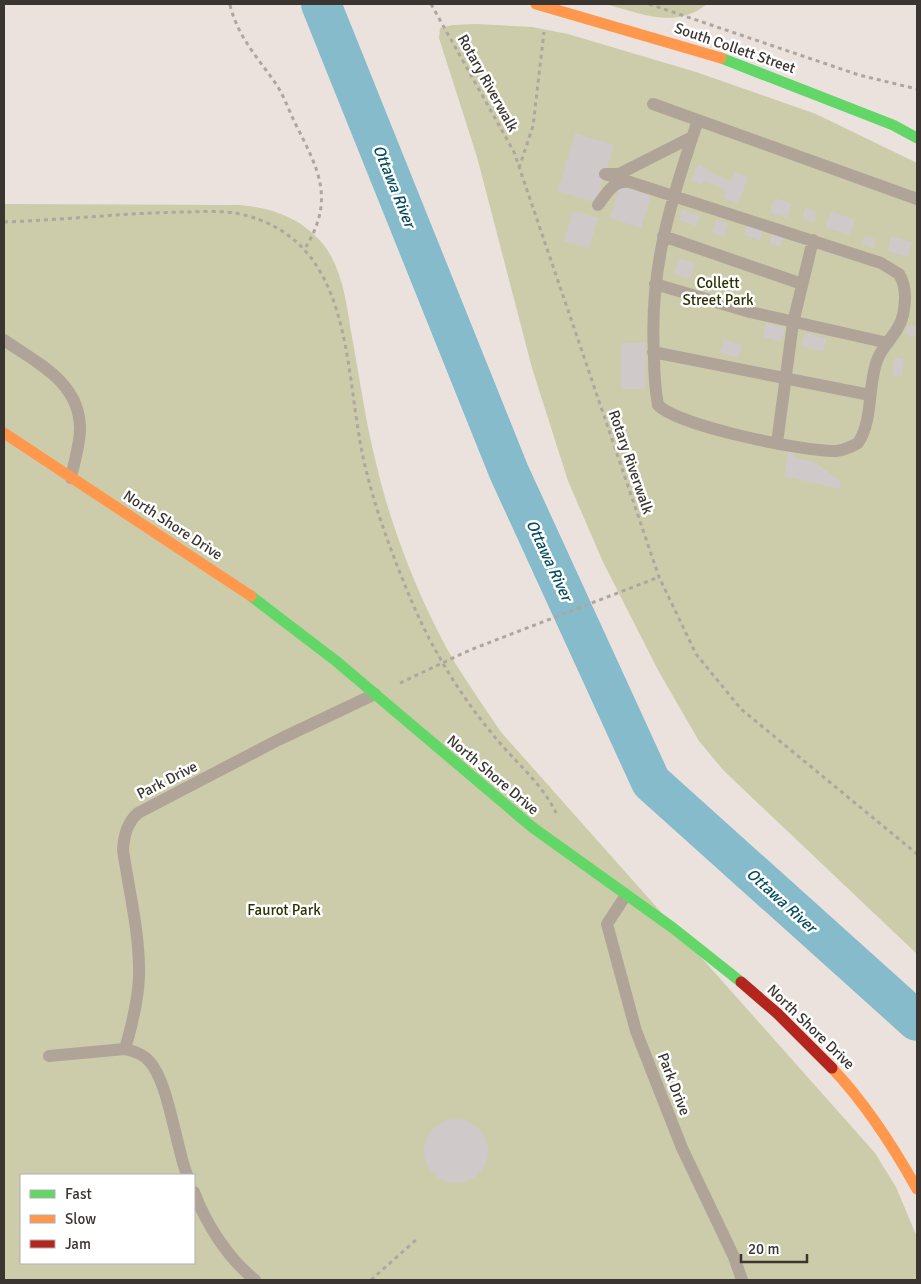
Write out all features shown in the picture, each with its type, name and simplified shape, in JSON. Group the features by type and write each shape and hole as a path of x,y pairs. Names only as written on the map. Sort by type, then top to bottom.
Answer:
{"street":[{"name":"South Collett Street","path":"542,5 683,44 746,66 868,115 917,138"},
{"name":"North Shore Drive","path":"4,432 248,593 308,638 452,762 534,829 674,929 777,1013 843,1079 877,1121 917,1189"}],"lane":[{"path":"653,104 917,200"},
{"path":"605,175 674,195 813,240 881,263 899,274 904,287 904,311 900,326 879,357 862,437 858,443 850,448 838,451 777,443 726,431 664,412 658,405 652,321 655,284 663,236 674,195 698,120"},
{"path":"605,175 618,174 692,137"},
{"path":"605,175 602,196 595,211 616,183 634,183"},
{"path":"663,236 802,284"},
{"path":"777,443 794,323 813,240"},
{"path":"655,284 794,323 888,344"},
{"path":"4,340 58,378 68,387 75,401 79,413 80,430 71,478"},
{"path":"653,352 870,395"},
{"name":"Park Drive","path":"125,1049 134,1017 139,976 136,932 123,850 124,838 130,820 138,813 269,744 375,694"},
{"name":"Park Drive","path":"626,895 608,924 636,1031 682,1148 734,1257 742,1280"},
{"path":"50,1056 125,1049 144,1056 150,1061 161,1079 187,1174"},
{"path":"195,1194 211,1226 228,1252 255,1280"}],"path":[{"name":"Rotary Riverwalk","path":"431,4 503,131 519,168 659,577 696,654 741,709 917,854"},
{"path":"649,4 859,75 917,89"},
{"path":"230,5 241,37 278,89 310,152 319,175 323,194 322,210 314,233 304,250"},
{"path":"519,168 533,126 542,5"},
{"path":"4,222 162,213 239,214 287,235 304,250 321,270 335,300 346,348 362,453 372,493 410,598 460,693 495,738 552,803 560,820"},
{"path":"375,694 470,650 659,577"},
{"path":"371,1280 418,1238"}],"green space":[{"path":"605,4 707,4 695,12 670,18 645,15"},
{"name":"Collett Street Park","path":"477,24 532,27 568,34 696,72 816,114 917,163 917,954 724,771 699,741 659,672 603,562 568,481 532,368 477,157 439,38 440,28 452,25"},
{"name":"Faurot Park","path":"4,204 252,206 275,212 296,221 323,244 330,254 340,277 346,301 363,402 383,492 410,569 444,644 501,732 875,1153 896,1187 917,1237 917,1280 4,1280"}],"building":[{"path":"575,133 614,145 596,203 558,191"},
{"path":"698,164 707,168 706,170 731,181 735,172 748,177 738,204 723,198 726,190 704,181 702,185 691,180"},
{"path":"620,186 651,196 641,228 610,218"},
{"path":"775,198 792,204 787,218 770,212"},
{"path":"805,208 817,212 814,222 802,218"},
{"path":"682,210 700,216 696,226 679,220"},
{"path":"573,211 598,218 589,248 564,241"},
{"path":"831,211 855,220 850,236 825,227"},
{"path":"716,220 728,223 724,237 712,233"},
{"path":"747,225 763,230 760,241 744,235"},
{"path":"772,234 783,238 780,247 769,243"},
{"path":"865,236 875,239 873,248 862,244"},
{"path":"891,236 912,242 908,257 887,251"},
{"path":"679,258 695,263 690,279 674,274"},
{"path":"766,323 785,328 781,342 763,337"},
{"path":"910,325 914,325 918,331 914,337 910,337 906,333 906,329"},
{"path":"805,333 827,339 823,352 801,346"},
{"path":"724,339 742,345 738,358 720,353"},
{"path":"621,343 646,343 645,389 621,389"},
{"path":"895,357 904,359 902,376 892,375"},
{"path":"789,451 794,452 793,457 814,462 841,481 840,489 784,476"},
{"path":"450,1119 462,1119 479,1128 486,1139 488,1151 486,1163 479,1174 462,1183 450,1183 438,1178 429,1169 424,1157 424,1145 429,1133 438,1124"}],"waterway":[{"name":"Ottawa River","path":"321,4 509,472 651,782 917,1021"}],"traffic: fast":[{"path":"721,58 893,125 917,138"},
{"path":"251,596 336,661 532,827 673,928 741,982"}],"traffic: slow":[{"path":"536,4 721,58"},
{"path":"4,433 251,596"},
{"path":"832,1068 857,1096 879,1126 917,1189"}],"traffic: jam":[{"path":"741,982 778,1014 832,1068"}]}
